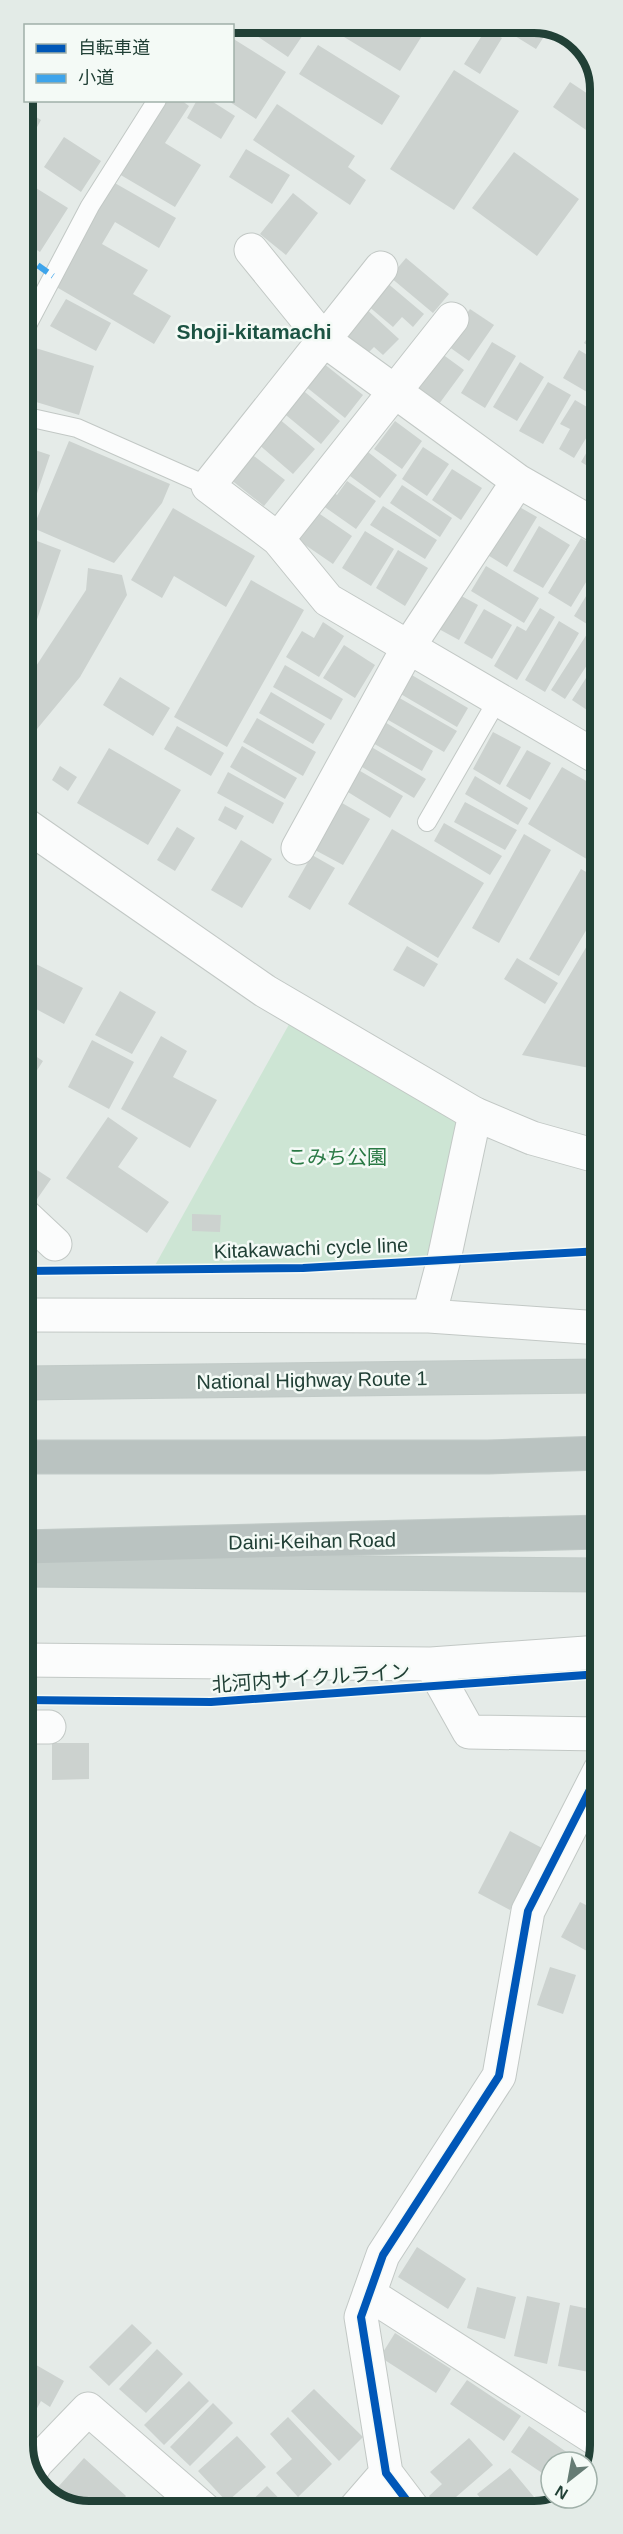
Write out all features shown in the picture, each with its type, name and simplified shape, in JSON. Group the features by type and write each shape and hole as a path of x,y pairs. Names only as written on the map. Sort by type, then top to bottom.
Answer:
{"highway":[{"name":"National Highway Route 1","path":"33,1383 590,1376"},
{"path":"33,1457 488,1457 590,1453"},
{"name":"Daini-Keihan Road","path":"33,1546 590,1532"},
{"path":"33,1570 590,1575"}],"street":[{"path":"251,250 324,340 518,481 590,522"},
{"path":"381,268 208,486 278,539 328,600 590,753"},
{"path":"278,539 452,319"},
{"path":"298,848 409,646 518,481"},
{"path":"33,830 265,991 475,1114 532,1138 590,1152"},
{"path":"429,1316 444,1259 475,1114"},
{"path":"33,1223 56,1244"},
{"path":"33,1315 429,1316 590,1328"},
{"path":"33,1660 431,1664 590,1653"},
{"path":"431,1664 469,1732 590,1734"},
{"path":"407,2501 386,2473 360,2317 383,2255 499,2076 528,1911 590,1790"},
{"path":"369,2294 590,2435"},
{"path":"36,2463 88,2409 194,2501"},
{"path":"362,2501 386,2473"}],"lane":[{"path":"33,314 90,206 156,102"},
{"path":"33,418 77,428 208,486"},
{"path":"427,822 498,699"}],"green space":[{"name":"こみち公園","path":"297,1010 475,1114 444,1259 153,1269"}],"building":[{"path":"252,33 304,33 288,57"},
{"path":"337,33 424,33 400,71"},
{"path":"483,33 493,33 502,38 480,74 464,64"},
{"path":"510,33 545,34 536,49"},
{"path":"234,39 286,72 256,119 230,102 234,102"},
{"path":"318,45 400,96 382,125 299,74"},
{"path":"454,70 519,111 454,210 390,169"},
{"path":"570,82 590,95 590,133 553,107"},
{"path":"162,102 184,102 189,106 165,143 201,165 175,207 119,174"},
{"path":"196,102 213,102 235,116 221,139 187,118"},
{"path":"277,104 355,156 348,167 366,180 350,205 253,140"},
{"path":"33,115 41,120 33,134"},
{"path":"64,137 101,161 81,192 44,167"},
{"path":"246,149 290,175 272,204 229,177"},
{"path":"514,152 579,199 537,256 472,208"},
{"path":"113,182 176,218 159,248 115,222 102,244 148,270 133,294 171,316 154,344 53,285"},
{"path":"33,186 68,208 40,252 33,247"},
{"path":"293,193 318,213 286,255 260,234"},
{"path":"406,258 449,294 433,313 390,277"},
{"path":"386,282 424,314 413,327 402,317 393,327 367,305"},
{"path":"66,299 111,323 96,351 50,326"},
{"path":"364,307 399,339 383,355 374,347 365,356 340,332"},
{"path":"470,309 494,325 469,361 445,344"},
{"path":"590,333 590,347 584,343"},
{"path":"492,342 516,356 485,408 461,393"},
{"path":"33,347 94,366 79,415 33,401"},
{"path":"579,350 590,357 590,394 563,378"},
{"path":"438,351 464,370 439,404 413,386"},
{"path":"520,362 544,377 517,421 493,407"},
{"path":"323,363 363,395 345,418 305,386"},
{"path":"548,382 571,395 543,444 519,431"},
{"path":"300,388 340,421 321,444 281,411"},
{"path":"575,400 590,409 590,432 574,458 559,449 570,429 560,424"},
{"path":"278,418 315,449 293,474 257,443"},
{"path":"395,421 422,441 402,469 374,449"},
{"path":"69,441 170,484 162,503 114,563 33,528"},
{"path":"590,446 590,468 581,462"},
{"path":"423,447 449,464 427,496 402,479"},
{"path":"33,449 50,455 33,505"},
{"path":"368,452 397,475 380,498 350,476"},
{"path":"250,453 285,480 264,506 230,479"},
{"path":"452,469 482,488 461,520 432,500"},
{"path":"347,481 376,501 356,529 319,503 329,489 337,495"},
{"path":"402,485 452,518 440,537 390,503"},
{"path":"516,505 537,517 507,567 486,554"},
{"path":"383,506 437,540 425,559 370,525"},
{"path":"173,508 255,556 226,607 174,576 162,598 131,580"},
{"path":"314,510 352,536 333,564 295,538"},
{"path":"539,526 570,545 543,588 513,571"},
{"path":"365,531 394,549 371,586 342,568"},
{"path":"581,538 590,543 590,576 571,607 548,593"},
{"path":"33,540 61,550 33,631"},
{"path":"398,550 428,568 405,606 376,588"},
{"path":"486,566 539,598 524,623 471,591"},
{"path":"88,568 122,575 127,595 80,677 33,734 33,671 86,590"},
{"path":"251,580 304,610 227,747 174,717"},
{"path":"590,590 590,626 574,616"},
{"path":"456,593 478,605 459,640 437,628"},
{"path":"540,608 555,617 517,680 494,666 517,626 526,631"},
{"path":"484,609 512,625 492,659 464,643"},
{"path":"559,621 579,633 545,692 525,680"},
{"path":"323,622 344,636 319,677 286,657 302,631 314,638"},
{"path":"587,634 590,636 590,660 565,699 551,690"},
{"path":"344,645 375,665 355,698 323,678"},
{"path":"285,665 343,699 331,720 273,687"},
{"path":"590,672 590,705 587,710 572,700"},
{"path":"410,674 468,708 457,727 399,693"},
{"path":"120,677 170,708 153,736 103,705"},
{"path":"271,692 325,724 313,744 259,713"},
{"path":"396,696 457,731 444,752 383,717"},
{"path":"257,718 316,752 303,776 243,742"},
{"path":"383,721 433,751 422,771 371,742"},
{"path":"177,726 224,753 211,776 164,749"},
{"path":"493,732 521,747 500,785 473,769"},
{"path":"368,745 426,779 414,798 357,764"},
{"path":"242,746 297,778 285,799 230,767"},
{"path":"109,748 181,790 148,845 77,803"},
{"path":"527,750 551,763 530,800 506,786"},
{"path":"60,766 77,777 68,791 52,780"},
{"path":"562,767 590,783 590,861 528,824"},
{"path":"355,768 403,796 390,818 343,789"},
{"path":"228,772 284,803 273,824 217,793"},
{"path":"475,776 528,808 518,825 465,794"},
{"path":"465,802 517,830 505,850 454,822"},
{"path":"342,803 370,819 343,865 315,850"},
{"path":"225,806 244,816 236,830 218,820"},
{"path":"444,823 502,856 490,875 434,841"},
{"path":"177,827 195,838 175,871 157,860"},
{"path":"392,829 484,883 438,958 348,904"},
{"path":"524,834 551,850 499,943 472,928"},
{"path":"241,840 272,859 242,908 211,890"},
{"path":"312,855 335,868 310,910 288,897"},
{"path":"581,869 590,874 590,924 559,976 529,959"},
{"path":"590,941 590,1068 522,1055"},
{"path":"407,946 438,964 424,987 393,970"},
{"path":"517,958 558,983 545,1004 504,979"},
{"path":"33,963 83,988 64,1024 33,1007"},
{"path":"120,991 156,1012 132,1054 95,1035"},
{"path":"161,1036 187,1051 173,1077 217,1100 190,1148 121,1109"},
{"path":"92,1040 134,1062 109,1109 68,1087"},
{"path":"33,1054 43,1061 33,1076"},
{"path":"108,1117 138,1138 118,1167 169,1202 147,1233 66,1178"},
{"path":"33,1167 51,1179 35,1202 33,1201"},
{"path":"192,1214 221,1215 220,1232 192,1231"},
{"path":"52,1743 89,1743 89,1779 52,1780"},
{"path":"510,1831 542,1848 510,1910 478,1893"},
{"path":"580,1902 590,1907 590,1953 561,1937"},
{"path":"550,1967 576,1975 563,2014 537,2005"},
{"path":"417,2247 466,2279 448,2309 398,2277"},
{"path":"477,2287 516,2297 505,2339 467,2328"},
{"path":"527,2296 560,2303 547,2364 514,2356"},
{"path":"570,2305 590,2309 590,2372 558,2366"},
{"path":"132,2324 152,2343 109,2386 89,2367"},
{"path":"395,2333 451,2369 436,2393 380,2357"},
{"path":"157,2349 183,2374 146,2413 119,2389"},
{"path":"33,2363 64,2381 50,2407 41,2401 33,2416"},
{"path":"467,2380 521,2416 504,2441 450,2404"},
{"path":"189,2381 209,2401 164,2445 144,2425"},
{"path":"314,2389 363,2437 339,2461 291,2411"},
{"path":"213,2403 233,2423 190,2466 170,2447"},
{"path":"288,2417 332,2464 298,2497 276,2473 292,2459 270,2434"},
{"path":"529,2426 564,2450 539,2450 539,2471 511,2452"},
{"path":"237,2436 266,2467 228,2501 198,2471"},
{"path":"469,2438 493,2465 451,2501 433,2501 429,2496 442,2484 430,2472"},
{"path":"84,2458 126,2496 122,2501 85,2501 67,2497 55,2490"},
{"path":"510,2468 534,2497 529,2501 483,2501 477,2494"},
{"path":"267,2486 281,2501 251,2501"}],"marked path":[{"path":"33,262 53,276"}],"cycle path":[{"name":"Kitakawachi cycle line","path":"33,1271 303,1268 590,1252"},
{"name":"北河内サイクルライン","path":"33,1700 211,1702 590,1675"},
{"path":"407,2501 386,2473 361,2317 383,2255 499,2076 528,1911 590,1790"}],"district":[{"name":"Shoji-kitamachi","path":"254,332"}]}
